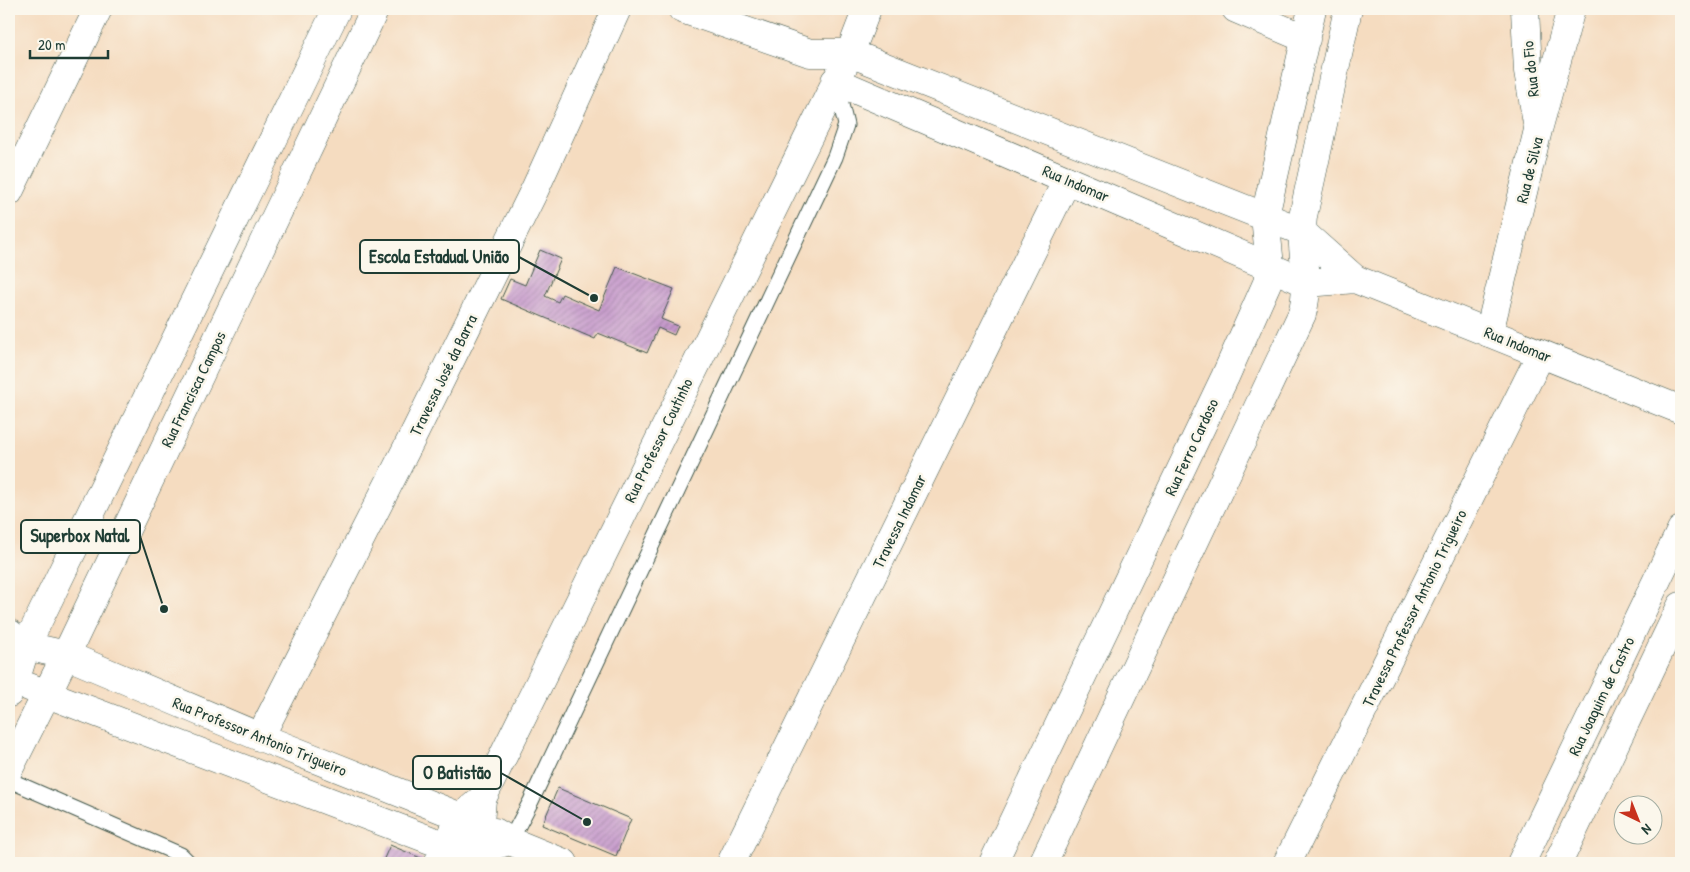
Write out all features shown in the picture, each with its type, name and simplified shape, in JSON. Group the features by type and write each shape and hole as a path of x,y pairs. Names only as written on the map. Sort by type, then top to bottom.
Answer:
{"street":[{"path":"9,192 98,9"},
{"path":"337,9 18,640 11,685 46,694 453,856 510,841"},
{"name":"Rua Francisca Campos","path":"9,769 66,655 374,9"},
{"name":"Travessa José da Barra","path":"260,737 414,434 535,189 617,9"},
{"name":"Rua Indomar","path":"682,9 810,53 850,52 1265,216 1301,231 1355,279 1681,410"},
{"name":"Rua Professor Coutinho","path":"453,856 850,52 867,9"},
{"path":"1236,9 1306,39"},
{"name":"Rua Ferro Cardoso","path":"993,863 1259,303 1267,282 1270,266 1265,216 1312,9"},
{"path":"1043,863 1302,314 1307,283 1301,231 1306,197 1348,9"},
{"name":"Rua do Fio","path":"1525,9 1528,71 1538,130"},
{"name":"Rua de Silva","path":"1489,333 1538,130 1571,9"},
{"name":"Rua Indomar","path":"810,53 835,82 1307,283 1355,279"},
{"name":"Travessa Indomar","path":"731,863 1068,180"},
{"name":"Travessa Professor Antonio Trigueiro","path":"1287,863 1540,354"},
{"path":"1224,376 1264,394"},
{"path":"1182,465 1223,482"},
{"name":"Rua Joaquim de Castro","path":"1520,863 1681,530"},
{"name":"Rua Joaquim de Castro","path":"1558,863 1681,606"},
{"name":"Rua Professor Antonio Trigueiro","path":"18,640 66,655 260,737 474,813 510,841 564,863"}],"lane":[{"path":"510,841 531,801 836,157 846,125 835,82"},
{"path":"9,780 181,855 189,863"}],"building":[{"path":"540,250 561,259 545,296 558,302 562,294 599,310 617,267 674,289 661,319 678,326 674,335 658,328 647,353 598,333 595,339 501,299 510,279 525,285"},
{"path":"558,788 631,819 616,856 542,825"},
{"path":"390,845 423,859 421,863 382,863"}],"place":[{"name":"Escola Estadual União","path":"594,298"},
{"name":"Superbox Natal","path":"164,609"},
{"name":"O Batistão","path":"587,822"}]}
